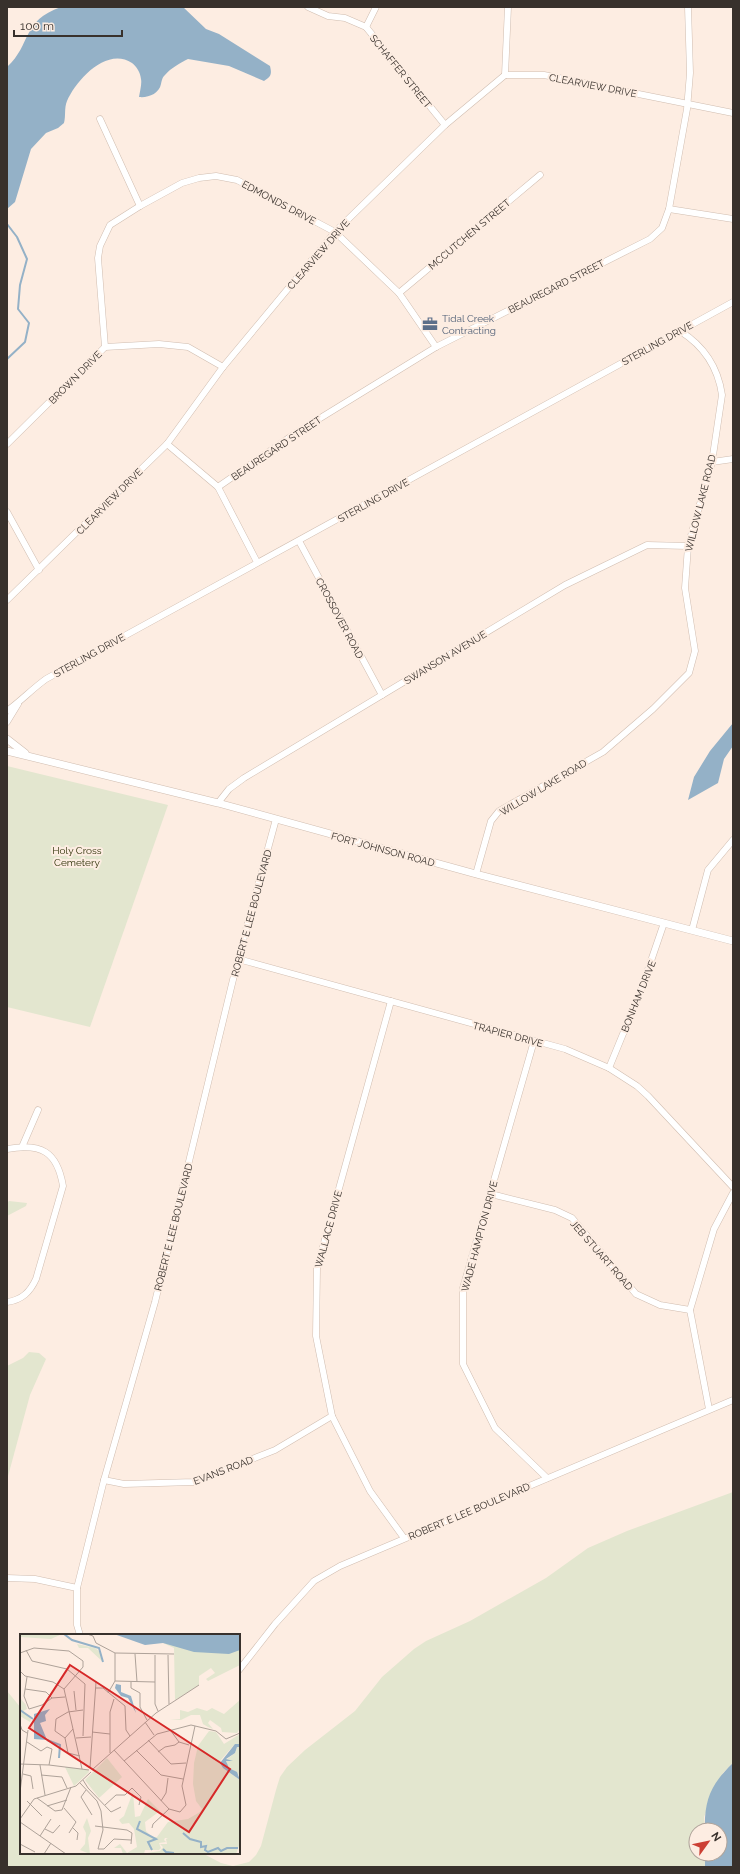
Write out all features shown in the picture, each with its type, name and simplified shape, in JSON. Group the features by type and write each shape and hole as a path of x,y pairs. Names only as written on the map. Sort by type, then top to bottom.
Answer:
{"street":[{"name":"SCHAFFER STREET","path":"308,7 328,16 345,18 366,27 445,125"},
{"path":"366,27 376,7"},
{"path":"505,75 508,7"},
{"name":"BEAUREGARD STREET","path":"218,487 296,433 436,347 650,239 662,228 669,209 688,104 690,73 688,7"},
{"name":"CLEARVIEW DRIVE","path":"7,600 167,444 223,367 335,232 445,125 505,75 544,75 733,113"},
{"path":"100,119 140,206"},
{"name":"MCCUTCHEN STREET","path":"398,293 540,175"},
{"name":"EDMONDS DRIVE","path":"105,347 98,273 100,246 110,225 182,182 216,176 237,180 335,232 398,293 436,347"},
{"path":"669,209 733,219"},
{"name":"STERLING DRIVE","path":"7,711 18,704 34,688 46,679 733,302"},
{"name":"WILLOW LAKE ROAD","path":"476,874 492,821 498,811 603,752 653,709 689,673 695,651 685,588 688,546 712,462 722,395 721,384 712,363 705,352 689,336 680,331"},
{"name":"BROWN DRIVE","path":"7,444 105,347 159,344 188,347 223,367"},
{"path":"167,444 218,487 257,562"},
{"path":"712,462 733,459"},
{"path":"7,512 39,570"},
{"name":"CROSSOVER ROAD","path":"299,541 382,695"},
{"name":"SWANSON AVENUE","path":"218,803 237,782 565,584 647,545 688,546"},
{"name":"STERLING DRIVE","path":"7,722 18,704"},
{"name":"FORT JOHNSON ROAD","path":"7,739 17,748 32,757"},
{"name":"FORT JOHNSON ROAD","path":"7,751 218,803 476,874 733,941"},
{"name":"ROBERT E LEE BOULEVARD","path":"80,1634 77,1625 77,1588 104,1480 155,1302 238,959 276,819"},
{"path":"692,930 708,870 733,840"},
{"name":"BONHAM DRIVE","path":"609,1068 641,990 664,923"},
{"name":"TRAPIER DRIVE","path":"238,959 565,1049 609,1068 625,1077 648,1096 733,1187"},
{"name":"WALLACE DRIVE","path":"391,1002 317,1268 316,1336 332,1416 370,1491 404,1538"},
{"name":"WADE HAMPTON DRIVE","path":"534,1041 463,1288 463,1364 495,1428 547,1478"},
{"path":"22,1146 38,1110"},
{"path":"7,1149 22,1146 39,1148 50,1155 60,1170 63,1186 32,1289 16,1301 7,1302"},
{"path":"709,1409 690,1310 714,1229 733,1193"},
{"name":"JEB STUART ROAD","path":"491,1194 555,1210 572,1218 636,1294 660,1305 690,1310"},
{"name":"ROBERT E LEE BOULEVARD","path":"240,1669 275,1624 314,1581 340,1566 733,1400"},
{"name":"EVANS ROAD","path":"104,1480 124,1484 194,1482 274,1450 332,1416"},
{"path":"7,1578 35,1579 77,1588"}],"green space":[{"name":"Holy Cross Cemetery","path":"7,766 168,805 90,1027 7,1007"},
{"path":"9,1201 27,1203 26,1206 7,1216 7,1203"},
{"path":"29,1352 39,1353 46,1359 30,1395 7,1480 7,1366 23,1358"},
{"path":"733,1492 733,1763 723,1773 704,1817 704,1822 688,1822 688,1862 705,1862 705,1867 7,1867 7,1691 20,1707 20,1854 204,1854 221,1863 233,1866 249,1862 256,1855 261,1846 280,1777 287,1767 305,1750 355,1711 382,1677 414,1649 426,1641 470,1621 546,1578 588,1548 627,1531"}],"water":[{"path":"61,7 183,7 206,29 219,34 270,66 270,75 264,81 229,66 188,59 167,72 163,77 160,87 156,93 146,97 139,97 141,79 137,68 132,63 122,59 113,59 103,62 85,75 71,93 66,104 64,123 58,128 46,133 31,149 15,202 7,209 7,67 15,58 28,34 39,19"},
{"path":"733,723 733,746 724,759 718,783 688,800 694,777 710,751"},
{"path":"733,1763 733,1867 705,1867 705,1862 728,1862 728,1822 705,1822 710,1793 725,1771"}],"waterway":[{"path":"7,224 17,237 27,259 20,285 18,309 29,323 25,342 7,359"}],"place":[{"name":"Tidal Creek Contracting","path":"430,324"}]}
